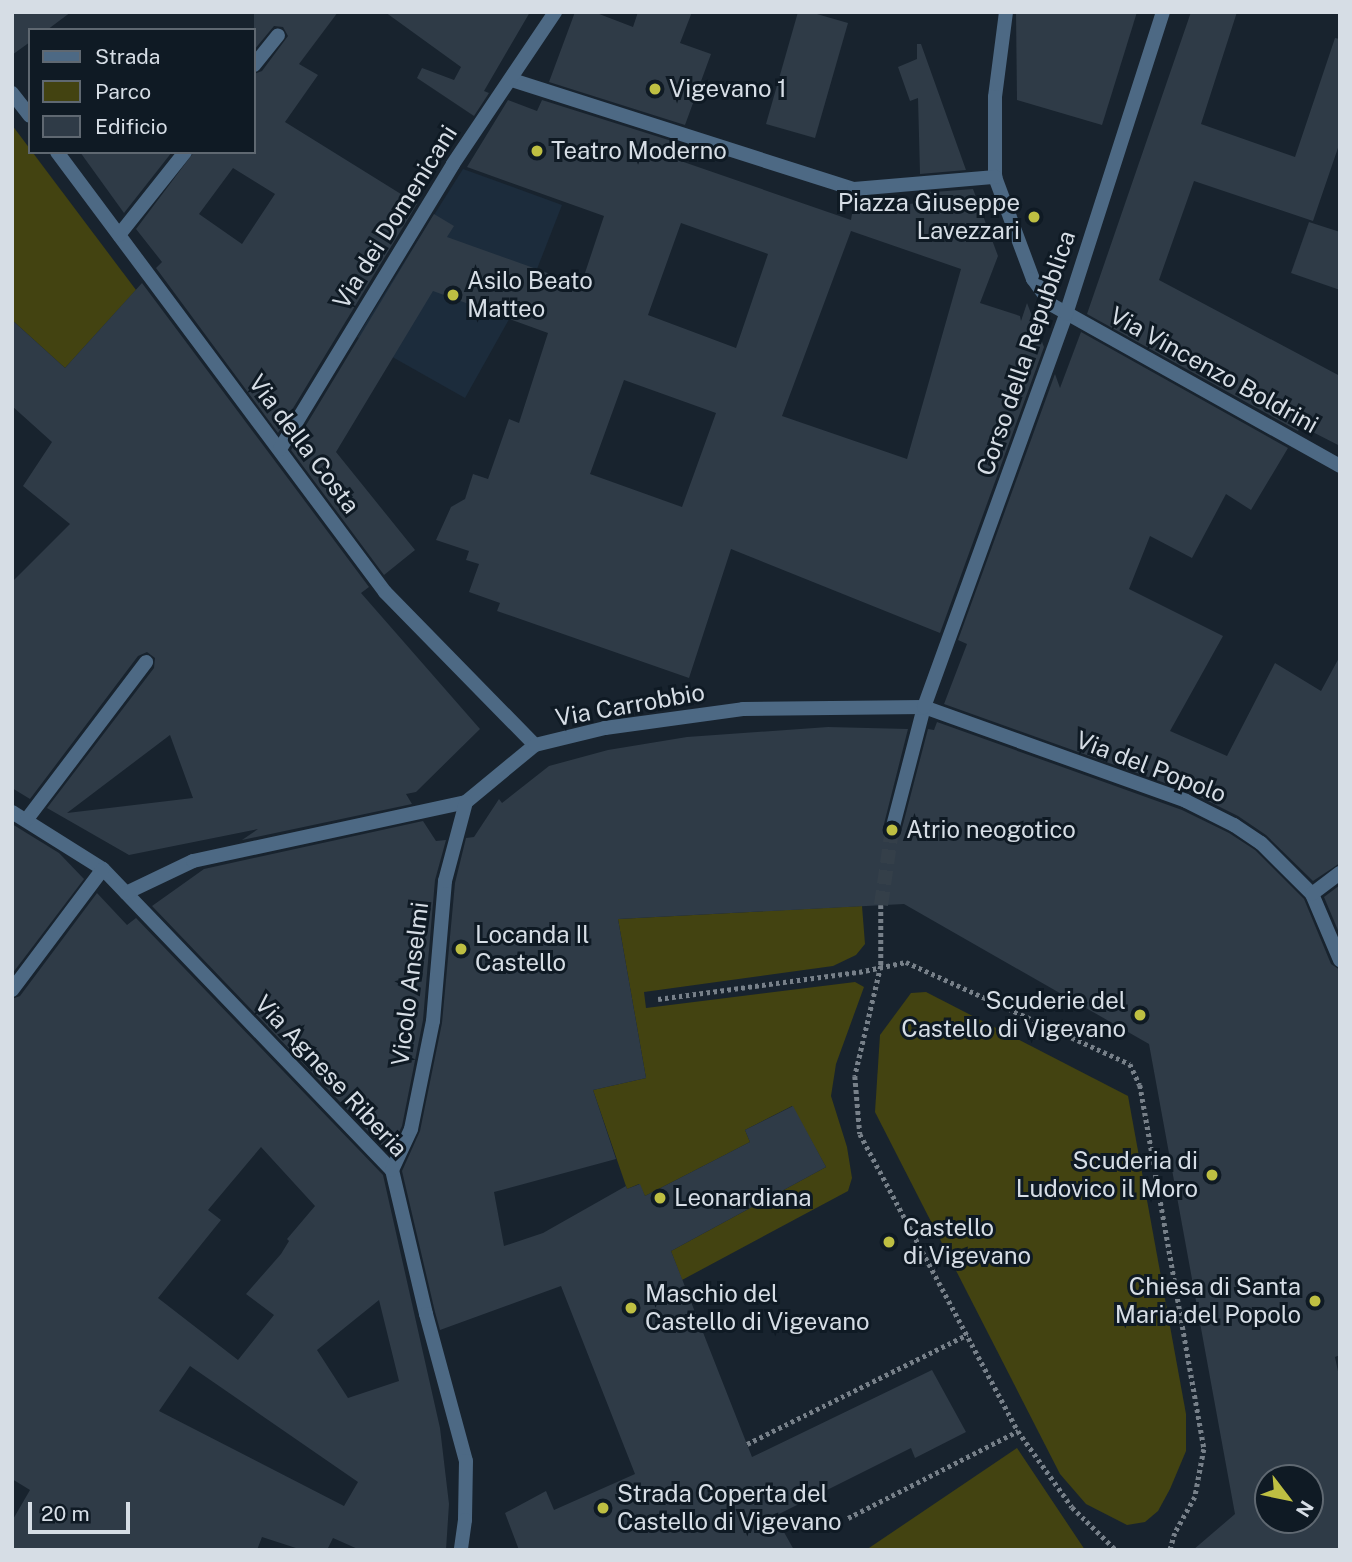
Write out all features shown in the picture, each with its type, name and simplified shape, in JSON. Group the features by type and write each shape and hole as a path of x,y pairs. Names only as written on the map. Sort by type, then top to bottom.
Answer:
{"street":[{"name":"Via dei Domenicani","path":"280,449 453,164 512,80 555,12"},
{"path":"1006,12 995,97 995,177 1033,279 1052,305 1066,314"},
{"name":"Corso della Repubblica","path":"892,830 924,707 1066,314 1163,12"},
{"path":"256,62 278,35"},
{"path":"512,80 855,189 995,177"},
{"path":"12,93 28,113"},
{"name":"Via della Costa","path":"58,154 385,592 536,745"},
{"path":"119,235 183,154"},
{"name":"Via Vincenzo Boldrini","path":"1066,314 1340,466"},
{"path":"27,819 146,662"},
{"name":"Via Carrobbio","path":"126,893 193,861 466,802 536,745 605,728 743,709 924,707"},
{"name":"Via del Popolo","path":"924,707 1185,801 1261,843 1312,894 1340,960"},
{"name":"Vicolo Anselmi","path":"392,1170 411,1129 433,1021 446,881 466,802"},
{"name":"Via Agnese Riberia","path":"12,812 103,869 392,1170 426,1314 466,1461 465,1520 461,1550"},
{"path":"12,990 103,869"},
{"path":"1312,894 1340,873"}],"path":[{"path":"881,905 881,966 855,1076 860,1134 1018,1430 1072,1507 1116,1550"},
{"path":"658,999 906,962 1130,1064 1140,1085 1203,1449 1195,1497 1175,1533 1170,1550"},
{"path":"747,1444 967,1335"},
{"path":"849,1518 1018,1430"}],"shaded area":[{"name":"Asilo Beato Matteo","path":"463,169 562,205 537,269 465,398 357,337"}],"green space":[{"path":"12,125 28,146 28,154 34,154 136,290 65,368 12,320"},
{"path":"862,906 865,944 856,955 833,966 644,992 646,1008 855,982 864,987 836,1064 831,1096 847,1147 852,1178 848,1191 682,1280 671,1251 826,1167 792,1106 745,1130 750,1142 645,1196 639,1184 627,1189 593,1090 646,1078 618,919"},
{"path":"926,992 1128,1096 1186,1414 1186,1451 1158,1511 1145,1522 1127,1525 1086,1504 1060,1474 875,1112 880,1035 911,993"},
{"path":"1017,1448 1085,1550 866,1550"}],"building":[{"path":"12,12 71,12 50,28 28,28 28,43 12,55"},
{"path":"254,12 338,12 299,64 318,75 285,122 417,204 278,433 156,268 162,262 136,229 192,154 256,154 256,73 262,71 288,36 283,27 274,26 256,48","holes":["233,168 275,194 242,244 199,214"]},
{"path":"385,12 530,12 484,91 489,93 474,116 417,78 422,68 454,80 461,67"},
{"path":"575,12 594,12 633,27 638,12 692,12 680,43 711,54 685,125 549,82"},
{"path":"798,12 810,12 848,23 815,138 766,124"},
{"path":"1016,12 1137,12 1102,125 1017,100"},
{"path":"1191,12 1237,12 1201,124 1295,157 1335,38 1340,39 1340,142 1313,221 1194,181 1159,280 1340,376 1340,446 1301,426 1298,431 1087,314"},
{"path":"917,44 921,44 966,170 920,174 918,98 910,101 898,67 917,59"},
{"path":"508,100 537,111 542,100 678,143 672,158 851,220 853,208 921,203 921,193 973,189 998,256 980,303 1020,316 1021,321 1027,303 1044,347 940,633 731,549 689,678 497,611 500,603 469,592 479,564 466,560 469,551 436,540 451,507 465,499 473,474 488,479 509,419 519,423 548,333 433,291 336,452 415,550 384,575 291,450 434,214 454,226 447,237 581,285 604,216 467,167","holes":["681,223 768,254 736,348 648,315","851,231 961,269 907,459 782,416","624,380 716,413 682,507 590,474"]},
{"path":"81,154 170,154 124,213"},
{"path":"1309,222 1340,232 1340,290 1291,273"},
{"path":"142,283 369,587 361,593 480,729 416,792 406,794 412,804 242,840 258,829 129,855 47,808 154,668 155,658 147,652 138,656 30,799 12,788 12,582 70,524 23,486 52,442 12,406 12,320 65,368","holes":["170,735 193,798 67,813"]},
{"path":"1081,332 1288,448 1251,510 1226,494 1192,558 1150,536 1129,589 1223,636 1170,731 1227,756 1275,663 1321,691 1340,656 1340,863 1313,881 1266,835 1238,816 1190,792 944,704 967,644 958,640 1055,374 1060,388"},
{"path":"937,722 1182,810 1229,833 1255,850 1304,899 1331,964 1340,970 1340,1355 1335,1357 1340,1381 1340,1550 1193,1550 1235,1514 1149,1044 904,904 618,919 646,1078 593,1090 616,1159 494,1192 504,1246 543,1233 626,1186 627,1189 640,1184 645,1196 750,1142 745,1130 793,1106 826,1167 671,1251 752,1457 932,1370 966,1432 915,1458 911,1448 775,1516 794,1550 519,1550 505,1513 546,1491 554,1510 635,1474 561,1286 440,1330 435,1312 402,1171 420,1131 442,1023 455,883 466,838 474,837 499,799 502,803 549,766 608,750 687,737 828,727 908,729 883,828 885,836 894,839 901,832 928,729 934,730"},
{"path":"423,821 436,841 446,840 435,880 423,1020 402,1126 389,1153 152,906 204,869"},
{"path":"12,824 59,853 84,879 12,974"},
{"path":"1340,885 1340,935 1324,897"},
{"path":"97,893 127,925 136,918 383,1175 440,1428 449,1504 446,1550 360,1550 333,1538 327,1550 302,1550 262,1537 257,1550 12,1550 12,1521 30,1490 12,1479 12,999 20,996","holes":["261,1147 315,1206 287,1239 289,1241 281,1254 246,1294 274,1315 238,1360 158,1298 221,1220 208,1210","379,1300 399,1381 348,1398 317,1350","190,1366 358,1482 344,1506 159,1411"]}],"tunnel":[{"path":"881,905 892,830"}],"place":[{"name":"Vigevano 1","path":"655,89"},
{"name":"Teatro Moderno","path":"537,151"},
{"name":"Piazza Giuseppe Lavezzari","path":"1034,217"},
{"name":"Asilo Beato Matteo","path":"453,295"},
{"name":"Atrio neogotico","path":"892,830"},
{"name":"Locanda Il Castello","path":"461,949"},
{"name":"Scuderie del Castello di Vigevano","path":"1140,1015"},
{"name":"Scuderia di Ludovico il Moro","path":"1212,1175"},
{"name":"Leonardiana","path":"660,1198"},
{"name":"Castello di Vigevano","path":"889,1242"},
{"name":"Chiesa di Santa Maria del Popolo","path":"1315,1301"},
{"name":"Maschio del Castello di Vigevano","path":"631,1308"},
{"name":"Strada Coperta del Castello di Vigevano","path":"603,1508"}]}
